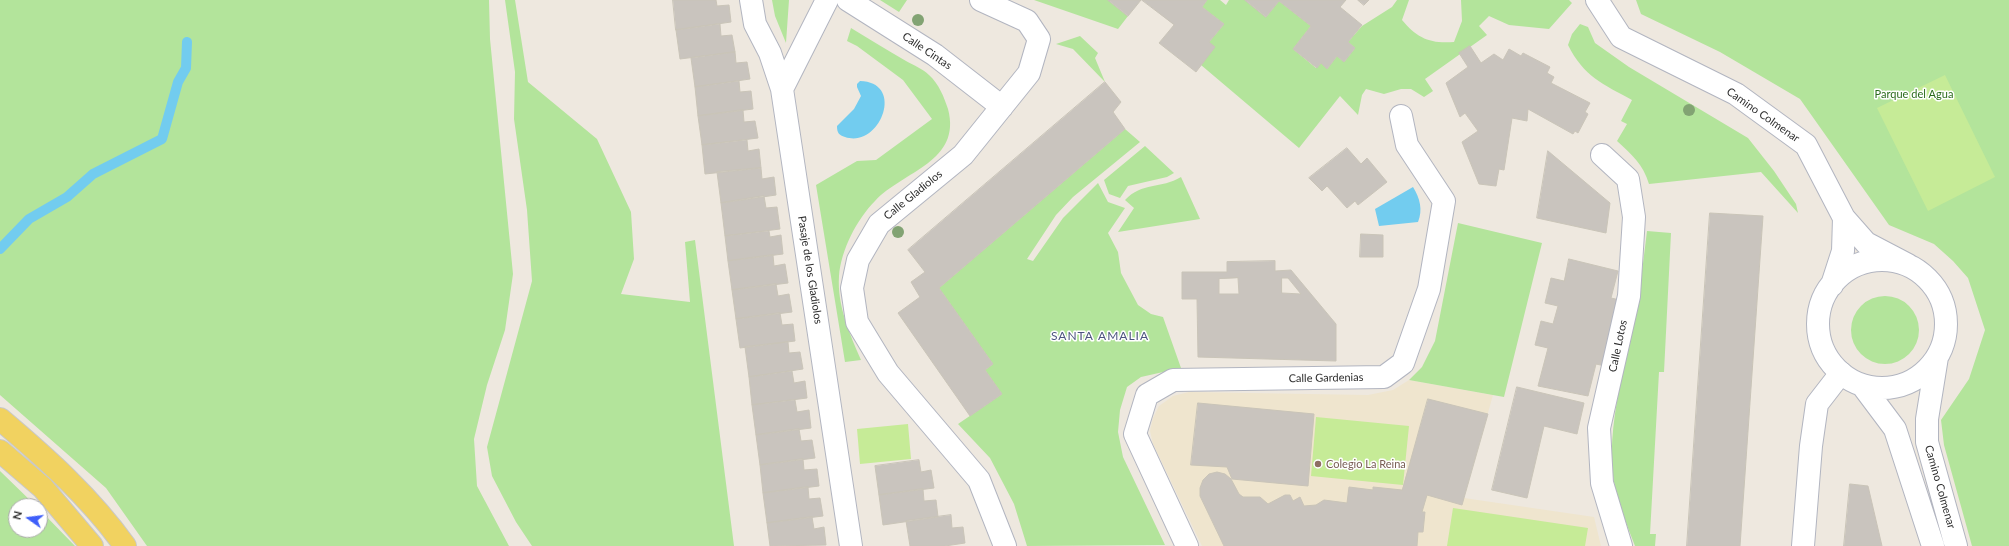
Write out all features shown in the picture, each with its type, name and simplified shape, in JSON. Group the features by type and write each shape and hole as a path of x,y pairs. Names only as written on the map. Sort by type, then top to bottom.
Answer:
{"main road":[{"path":"0,419 54,465 111,526 125,546"},
{"path":"0,451 43,488 92,546"}],"street":[{"name":"Pasaje de los Gladiolos","path":"751,0 755,24 770,53 782,88 852,546"},
{"path":"782,88 827,0"},
{"name":"Calle Cintas","path":"848,0 935,55 1002,107"},
{"name":"Calle Gladiolos","path":"981,0 1027,21 1039,39 1029,73 963,155 879,224 858,260 852,288 858,322 888,373 979,480 1005,546"},
{"name":"Camino Colmenar","path":"1597,0 1621,37 1736,94 1806,145 1844,218 1866,243 1908,266"},
{"name":"Calle Gardenias","path":"1187,546 1135,434 1146,395 1173,380 1384,377 1403,363 1429,290 1444,201 1407,145 1400,116"},
{"name":"Calle Lotos","path":"1602,155 1628,178 1634,217 1629,296 1599,428 1602,483 1621,546"},
{"name":"Camino Colmenar","path":"1824,298 1833,283 1840,262 1845,234 1844,218"},
{"path":"1876,260 1892,261 1908,266 1924,275 1936,288 1943,305 1946,323 1944,341 1938,357 1923,374 1904,384 1883,388 1862,385 1841,373 1829,360 1821,344 1819,326 1820,312 1824,298 1833,284 1845,273 1860,265 1876,260"},
{"name":"Camino Colmenar","path":"1938,357 1926,419 1927,442 1956,546"},
{"path":"1803,546 1811,446 1817,404 1841,373"},
{"path":"1862,385 1895,429 1933,546"}],"shaded area":[{"name":"Colegio La Reina","path":"1409,380 1493,395 1464,498 1594,517 1601,546 1202,546 1153,444 1150,431 1153,418 1159,406 1173,396 1189,392 1368,395 1393,390"}],"green space":[{"path":"0,0 489,0 490,39 513,274 505,330 487,385 474,439 477,486 509,546 147,546 106,488 0,395"},
{"path":"505,0 515,0 528,82 597,139 631,212 634,259 621,294 690,302 685,242 695,240 734,546 532,546 516,522 492,476 487,447 532,281 527,210 514,119 515,72"},
{"path":"772,0 789,0 786,43 775,16"},
{"path":"880,0 907,0 899,12"},
{"path":"1034,0 1108,0 1128,16 1118,29"},
{"path":"1207,0 1220,0 1226,5 1229,0 1245,0 1266,17 1279,1 1311,26 1293,49 1316,68 1321,63 1327,69 1337,56 1344,62 1355,48 1348,42 1362,26 1392,7 1397,0 1409,0 1402,20 1419,35 1431,41 1438,42 1454,42 1462,21 1461,0 1569,0 1572,3 1549,29 1509,25 1489,16 1479,26 1487,35 1425,79 1433,91 1424,97 1411,89 1401,89 1384,94 1366,89 1362,95 1358,115 1340,96 1299,148 1201,65 1209,42 1224,24 1202,7"},
{"name":"Parque del Agua","path":"1636,0 2009,0 2009,546 1972,546 1944,445 1941,420 1969,379 1985,330 1968,278 1953,261 1934,244 1889,225 1800,99 1720,52 1641,14"},
{"path":"1580,24 1588,27 1595,43 1629,67 1748,138 1774,171 1796,204 1798,213 1761,172 1649,184 1640,165 1617,141 1627,124 1621,121 1632,100 1603,84 1588,72 1574,56 1568,45 1572,34"},
{"path":"851,28 921,69 933,79 945,100 948,109 950,127 946,142 938,153 927,164 875,201 868,208 851,236 840,266 839,287 845,320 861,360 845,362 816,185 857,161 876,160 932,119 903,80 857,46 847,41"},
{"path":"1080,36 1098,53 1095,58 1105,82 1073,49 1056,44"},
{"path":"1945,75 1995,177 1928,211 1877,108"},
{"path":"1125,129 1140,142 1073,197 1056,215 1027,259 1033,261 1063,218 1098,183 1108,202 1125,208 1108,233 1118,252 1121,273 1138,305 1151,314 1163,317 1181,368 1141,377 1127,387 1120,410 1118,432 1123,457 1165,545 1027,546 1014,504 990,458 958,424 1002,394 985,370 993,364 939,288"},
{"path":"1145,146 1174,173 1167,177 1128,186 1120,198 1109,194 1104,180"},
{"path":"1181,177 1200,219 1118,232 1134,208 1125,200 1131,194 1138,190 1174,181"},
{"path":"1458,223 1542,243 1504,397 1409,380 1422,367 1435,341"},
{"path":"1647,231 1671,233 1664,372 1659,372 1650,534 1656,534 1655,546 1635,546 1623,514 1614,482 1612,439 1618,393 1637,304"},
{"path":"1885,296 1898,299 1909,306 1916,317 1919,330 1916,343 1909,354 1898,361 1885,364 1872,361 1861,354 1854,343 1851,330 1854,317 1861,306 1872,299"},
{"path":"1316,417 1409,426 1403,485 1311,476"},
{"path":"908,424 911,459 860,464 857,429"},
{"path":"0,471 28,498 8,498 8,538 48,538 48,518 75,546 0,546"},
{"path":"1453,508 1588,528 1585,546 1447,546"}],"water":[{"path":"860,81 874,84 882,92 885,102 883,114 877,125 869,133 858,138 845,137 839,133 837,126 854,109 861,96 857,87 857,84"},
{"path":"1413,187 1420,204 1420,218 1418,222 1379,226 1375,209"}],"building":[{"path":"673,0 716,0 717,6 729,5 731,22 676,30"},
{"path":"1108,0 1141,0 1128,16"},
{"path":"1142,0 1207,0 1202,7 1224,24 1209,42 1215,47 1196,72 1159,43 1174,25"},
{"path":"1245,0 1346,0 1340,7 1362,25 1348,42 1355,48 1344,62 1337,56 1327,69 1321,63 1317,68 1293,49 1311,26 1279,1 1266,17"},
{"path":"1358,0 1369,0 1364,5"},
{"path":"720,24 721,36 732,35 735,52 680,59 676,30"},
{"path":"1470,46 1481,63 1494,54 1503,60 1509,49 1521,56 1523,53 1550,67 1547,73 1554,77 1551,83 1590,103 1585,112 1588,114 1578,133 1575,131 1573,134 1528,109 1527,121 1512,118 1504,170 1499,169 1496,186 1479,184 1462,142 1478,131 1465,113 1460,117 1446,83 1468,67 1459,53"},
{"path":"735,52 736,63 747,62 750,79 695,87 691,58"},
{"path":"739,81 740,92 751,91 753,109 698,116 695,87"},
{"path":"1105,82 1121,102 1113,112 1125,129 939,288 993,364 985,370 1002,394 970,416 898,313 920,297 911,282 925,272 908,250"},
{"path":"743,110 744,122 755,121 758,138 702,145 698,116"},
{"path":"747,140 748,151 759,149 761,168 705,174 702,145"},
{"path":"1347,148 1361,164 1367,158 1387,182 1358,205 1355,201 1347,208 1327,186 1322,191 1309,178"},
{"path":"1548,151 1610,203 1606,233 1537,218"},
{"path":"761,168 762,179 774,177 776,195 721,203 717,172"},
{"path":"764,196 766,208 777,207 780,229 725,236 721,203"},
{"path":"1710,213 1763,216 1740,546 1687,546"},
{"path":"769,231 770,237 781,235 783,254 728,261 725,236"},
{"path":"1361,234 1383,235 1383,257 1360,257"},
{"path":"773,255 774,266 785,264 788,283 732,290 728,261"},
{"path":"1569,259 1618,271 1611,298 1620,300 1605,366 1596,364 1588,396 1538,386 1548,348 1535,345 1541,321 1553,324 1558,306 1545,303 1551,278 1564,281"},
{"path":"1275,261 1275,271 1291,270 1336,324 1336,361 1198,357 1197,299 1182,299 1182,272 1227,272 1227,262","holes":["1238,278 1239,294 1219,294 1219,279","1282,278 1288,278 1301,294 1282,293"]},
{"path":"776,284 778,296 789,294 792,312 736,319 732,290"},
{"path":"780,313 782,325 793,324 795,341 740,348 736,319"},
{"path":"788,342 789,353 800,352 803,369 749,377 745,347"},
{"path":"792,371 794,383 805,381 807,398 752,405 749,377"},
{"path":"1517,387 1584,403 1577,434 1544,426 1527,498 1492,490"},
{"path":"1428,399 1488,414 1462,505 1427,495 1422,512 1425,512 1423,532 1418,532 1417,546 1224,546 1200,496 1200,488 1203,480 1209,474 1217,472 1225,474 1231,479 1239,494 1243,497 1260,497 1268,504 1285,495 1290,495 1293,501 1300,497 1304,506 1316,505 1324,500 1347,503 1349,487 1373,490 1373,487 1402,490"},
{"path":"795,400 797,412 809,410 811,428 756,435 752,405"},
{"path":"1198,403 1314,414 1308,486 1232,479 1227,467 1191,465"},
{"path":"799,429 801,441 812,440 815,458 760,465 756,435"},
{"path":"803,459 804,470 817,469 819,486 763,493 760,465"},
{"path":"919,460 921,472 931,470 934,488 879,495 875,466"},
{"path":"1850,484 1868,486 1882,546 1844,546"},
{"path":"808,487 809,499 820,498 823,516 767,523 763,493"},
{"path":"923,489 924,501 936,500 938,517 883,525 879,495"},
{"path":"951,515 952,528 963,527 965,543 945,546 910,546 906,521"},
{"path":"812,517 814,529 824,527 826,545 770,546 767,523"}],"waterway":[{"path":"0,249 29,219 67,197 93,174 162,139 178,82 186,68 187,42"}],"place":[{"name":"Colegio La Reina","path":"1318,464"}],"district":[{"name":"SANTA AMALIA","path":"1100,336"}]}
